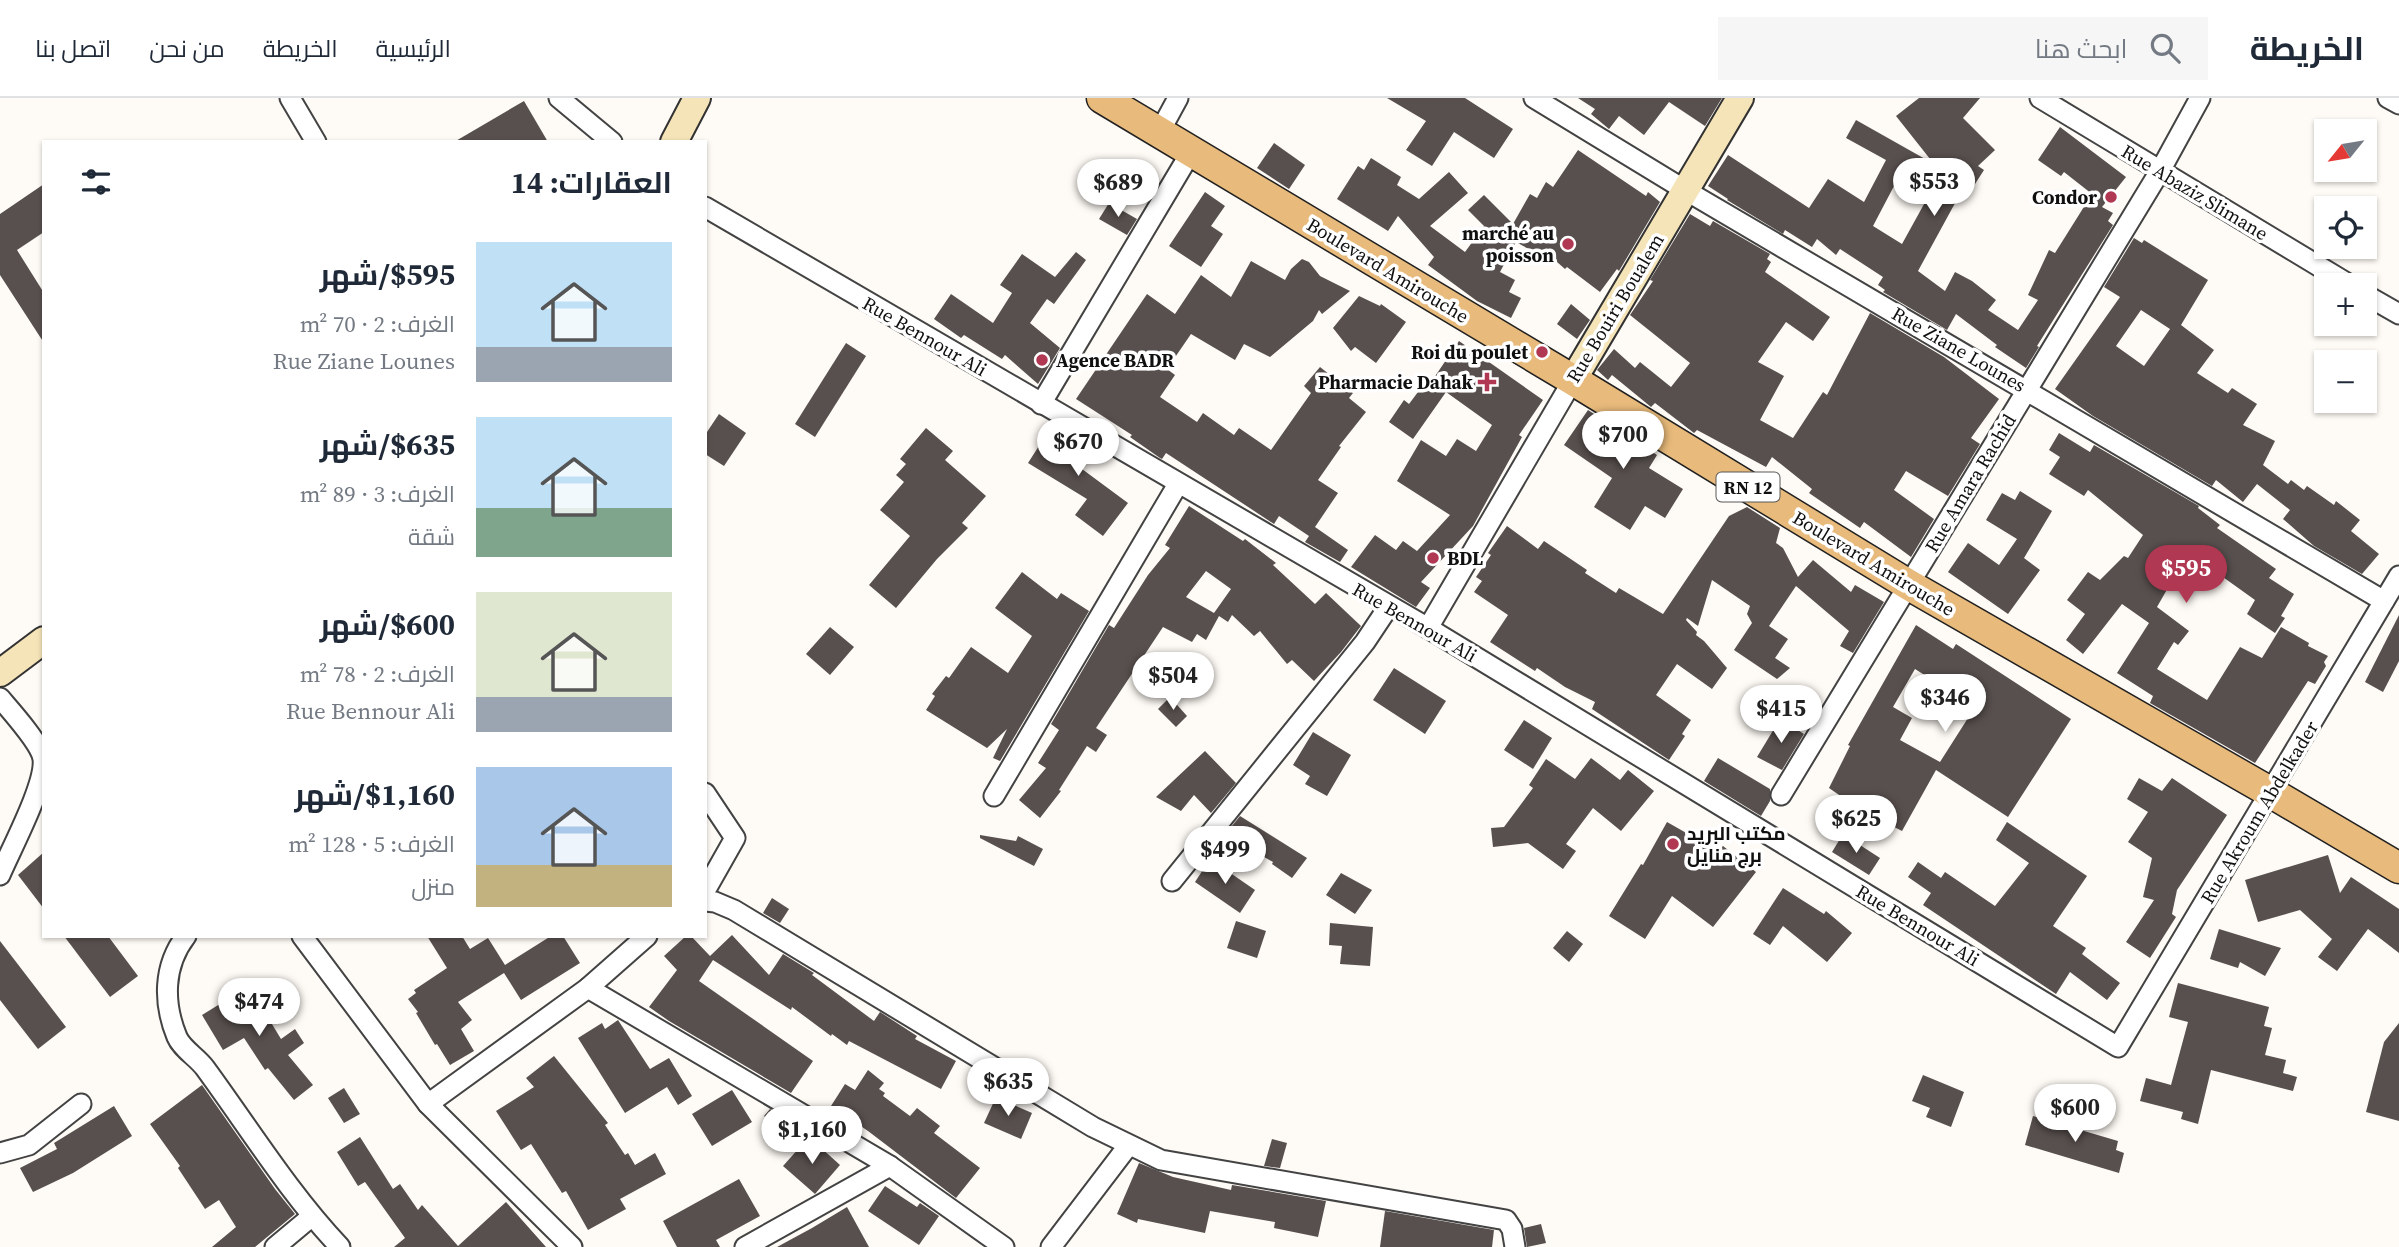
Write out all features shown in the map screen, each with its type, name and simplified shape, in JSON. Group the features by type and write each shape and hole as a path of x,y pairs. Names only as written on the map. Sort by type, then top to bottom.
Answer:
{"main road":[{"path":"675,140 697,98"},
{"name":"Boulevard Amirouche","path":"1102,98 1909,585 2399,868"},
{"name":"Rue Bouiri Boualem","path":"1573,380 1741,98"},
{"path":"0,673 42,642"}],"street":[{"path":"289,98 315,140"},
{"path":"559,98 610,140"},
{"path":"1159,133 1178,98"},
{"name":"Rue Ziane Lounes","path":"1534,98 1685,190 2384,601"},
{"name":"Rue Abaziz Slimane","path":"2040,98 2330,273"},
{"name":"Rue Amara Rachid","path":"1780,795 2160,171 2200,98"},
{"path":"2388,98 2399,104"},
{"path":"1041,404 1191,152"},
{"name":"Rue Bennour Ali","path":"707,208 1428,628 2118,1047"},
{"path":"2377,301 2399,314"},
{"name":"Rue Bouiri Boualem","path":"1428,628 1573,380"},
{"path":"994,796 1178,484"},
{"name":"Rue Akroum Abdelkader","path":"2118,1047 2399,576"},
{"path":"1172,881 1365,642 1389,606"},
{"path":"0,698 27,731 42,755"},
{"path":"0,875 42,777"},
{"path":"707,796 735,838 707,887"},
{"path":"707,901 734,911 1128,1146 1161,1160 1506,1220 1512,1229 1515,1247"},
{"path":"185,938 176,950 169,970 167,994 169,1016 178,1041 202,1065 311,1217 340,1247"},
{"path":"304,938 428,1104 572,1247"},
{"path":"428,1104 588,988 645,938"},
{"path":"588,988 890,1166 1004,1247"},
{"path":"0,1153 29,1145 81,1104"},
{"path":"1051,1247 1128,1146"},
{"path":"745,1247 890,1166"},
{"path":"275,1247 311,1217"}],"building":[{"path":"1387,98 1465,98 1513,129 1494,158 1454,132 1432,166 1406,150 1426,121"},
{"path":"1578,98 1722,98 1705,126 1669,102 1644,135 1619,116 1609,129 1591,114 1595,109"},
{"path":"1919,98 1980,98 1963,118 1995,150 1978,166 1984,170 1966,198 1960,194 1918,271 1945,291 1955,272 1972,281 1996,300 1988,310 2018,330 2038,300 2028,295 2049,250 2055,253 2092,194 2064,172 2061,176 2038,160 2060,127 2126,177 2102,207 2113,213 2108,221 2113,225 2026,368 1995,347 1997,345 1956,314 1947,330 1883,292 1885,290 1878,285 1883,277 1840,249 1836,255 1817,239 1812,247 1785,230 1783,234 1708,186 1728,155 1809,208 1828,179 1864,202 1886,160 1846,138 1856,120 1934,164 1896,116","holes":["1904,167 1934,186 1902,244 1873,226"]},
{"path":"524,101 547,140 457,140"},
{"path":"1274,143 1305,165 1289,189 1257,168"},
{"path":"1578,150 1646,196 1648,192 1660,202 1619,271 1617,269 1600,292 1549,255 1547,259 1516,242 1500,272 1515,280 1509,292 1521,298 1511,318 1477,301 1428,265 1434,257 1398,216 1388,231 1337,199 1358,166 1364,170 1371,158 1401,177 1397,185 1419,199 1449,172 1468,193 1430,226 1465,252 1484,226 1468,210 1484,195 1513,224 1530,194 1537,198 1546,182 1553,187"},
{"path":"42,185 42,233 17,250 42,290 42,340 0,275 0,214"},
{"path":"1205,192 1225,206 1211,226 1223,234 1201,267 1169,246"},
{"path":"1109,203 1137,219 1127,235 1099,219"},
{"path":"1690,214 1710,226 1713,221 1770,254 1767,259 1771,262 1765,272 1830,317 1813,341 1786,322 1758,362 1784,376 1760,420 1793,438 1823,392 1827,395 1870,313 1944,357 1999,399 1971,438 1980,444 1948,496 1906,471 1894,490 1934,519 1911,557 1864,522 1860,528 1809,493 1812,489 1772,457 1766,467 1697,430 1694,433 1655,403 1651,407 1612,375 1608,380 1597,370 1614,349 1635,368 1640,362 1671,387 1690,363 1630,315 1653,281 1650,280"},
{"path":"2134,238 2142,243 2144,240 2208,280 2181,325 2214,350 2197,373 2228,393 2232,388 2257,404 2243,425 2275,441 2263,465 2288,484 2291,480 2304,490 2307,486 2334,505 2336,501 2360,520 2351,531 2379,554 2362,574 2314,546 2283,519 2290,510 2257,484 2243,502 2216,480 2212,486 2093,416 2055,389 2120,297 2104,287","holes":["2141,310 2170,329 2144,366 2116,346"]},
{"path":"1076,252 1086,260 1054,304 1047,299 1030,323 1060,348 1038,384 1005,355 1002,359 964,335 961,338 934,319 951,294 993,323 1012,293 1000,285 1022,254 1055,277"},
{"path":"1302,259 1309,262 1320,276 1350,291 1322,314 1319,310 1313,321 1270,357 1244,344 1235,360 1191,334 1167,369 1175,375 1160,397 1197,422 1203,413 1234,435 1239,428 1271,450 1311,393 1304,386 1320,367 1353,393 1349,398 1366,412 1339,446 1341,447 1318,480 1338,493 1315,527 1348,550 1340,562 1305,542 1309,536 1279,516 1274,524 1166,453 1160,458 1130,437 1132,435 1076,399 1147,294 1175,314 1201,275 1231,297 1251,261 1285,280 1291,269"},
{"path":"1359,296 1380,306 1381,304 1406,322 1376,363 1355,347 1351,351 1333,328"},
{"path":"1571,304 1590,320 1577,339 1557,324"},
{"path":"1459,341 1543,400 1519,435 1522,437 1473,526 1421,582 1430,588 1416,607 1351,567 1375,535 1396,550 1403,541 1417,551 1450,515 1397,481 1421,440 1446,456 1457,439 1476,451 1492,425 1446,392 1413,439 1389,422 1404,400 1409,404 1421,388 1425,391"},
{"path":"846,343 866,356 815,437 795,424"},
{"path":"1588,410 1657,455 1649,468 1683,489 1665,518 1645,506 1630,530 1594,507 1612,478 1564,445"},
{"path":"719,414 746,433 724,466 707,455 707,432"},
{"path":"1053,424 1094,449 1082,469 1128,503 1103,536 1075,515 1087,499 1028,463"},
{"path":"926,428 953,451 945,460 986,496 962,523 968,528 937,559 896,608 869,585 910,536 880,510 904,482 896,475 906,464 900,459"},
{"path":"2059,433 2090,452 2094,445 2199,506 2198,508 2220,525 2217,528 2276,569 2269,578 2294,594 2281,616 2285,618 2275,633 2247,614 2255,600 2195,557 2191,563 2185,558 2157,607 2189,631 2178,645 2174,642 2157,669 2207,700 2240,647 2262,658 2281,627 2328,656 2324,662 2326,666 2315,684 2308,681 2255,763 2150,703 2153,696 2117,673 2149,623 2122,604 2083,654 2066,640 2085,614 2067,600 2088,572 2100,580 2124,556 2128,558 2143,535 2088,490 2084,496 2049,474 2060,457 2049,450"},
{"path":"2020,491 2052,511 2024,558 2040,570 2008,614 1948,572 1968,543 1999,565 2017,539 1986,520 2002,493 2015,500"},
{"path":"1189,506 1243,541 1245,539 1276,563 1273,565 1315,604 1326,593 1361,626 1314,681 1292,660 1287,664 1260,631 1254,636 1232,615 1228,622 1219,616 1206,640 1197,634 1192,642 1163,627 1096,728 1107,735 1096,752 1087,746 1059,790 1061,791 1040,818 1019,800 1046,768 1038,763 1059,730 1051,724 1109,625 1114,628 1148,575 1170,548 1165,545","holes":["1206,571 1231,589 1214,613 1186,597"]},
{"path":"1747,507 1780,528 1776,543 1783,548 1798,577 1813,560 1851,592 1855,585 1884,602 1853,653 1840,646 1849,631 1796,586 1769,626 1788,639 1775,658 1790,668 1777,679 1734,650 1752,623 1747,614 1750,606 1712,580 1698,626 1687,618 1686,620 1697,632 1696,635 1727,668 1712,689 1677,664 1656,695 1691,720 1682,734 1685,736 1669,760 1592,709 1595,702 1565,687 1537,668 1535,671 1490,642 1508,615 1474,592 1482,581 1476,577 1491,555 1488,553 1507,526 1538,549 1544,541 1616,593 1619,588 1663,614 1729,516"},
{"path":"1022,572 1057,599 1061,593 1089,611 1000,761 993,758 1007,729 987,748 926,710 935,696 932,694 946,676 949,678 971,647 1008,673 1032,636 995,608"},
{"path":"2399,615 2399,661 2383,692 2365,682"},
{"path":"1916,625 1953,649 1956,644 2071,719 2008,817 1936,770 1902,831 1840,799 1842,797 1829,788 1850,746 1848,745","holes":["1915,669 1975,707 1940,762 1900,740 1912,718 1893,707"]},
{"path":"830,627 854,647 830,675 806,654"},
{"path":"1394,668 1446,701 1425,734 1373,700"},
{"path":"1170,697 1187,716 1176,727 1158,709"},
{"path":"1780,719 1804,734 1782,770 1757,757"},
{"path":"1524,720 1552,738 1533,769 1504,750"},
{"path":"1313,732 1351,755 1327,796 1305,784 1310,776 1293,765"},
{"path":"1205,751 1236,783 1211,813 1194,795 1181,811 1156,797"},
{"path":"1591,758 1620,780 1628,770 1654,791 1621,831 1593,808 1566,844 1576,851 1563,869 1528,843 1493,847 1491,828 1504,827 1533,788 1529,785 1546,759 1575,779"},
{"path":"1718,758 1770,789 1770,801 1761,816 1704,781"},
{"path":"2139,778 2162,791 2172,778 2227,815 2177,890 2172,914 2176,917 2150,958 2126,942 2154,900 2143,897 2152,858 2128,842 2148,812 2127,799"},
{"path":"1240,816 1307,858 1292,878 1227,832"},
{"path":"1667,822 1718,851 1723,846 1756,872 1713,927 1672,896 1645,939 1609,916 1641,864 1643,865"},
{"path":"2007,822 2087,876 2053,926 2086,948 2082,954 2120,983 2107,1000 2070,972 2056,994 1923,905 1931,893 1908,877 1918,862 1941,878 1945,872 1995,906 2029,863 1996,840"},
{"path":"1843,834 1880,858 1869,875 1832,852"},
{"path":"980,835 1016,841 1018,836 1043,849 1034,866 980,838"},
{"path":"42,854 42,906 18,875"},
{"path":"2328,855 2340,893 2351,877 2399,909 2399,953 2368,929 2337,971 2318,957 2332,939 2300,910 2258,922 2245,880"},
{"path":"1210,859 1255,890 1240,913 1195,882"},
{"path":"1341,873 1372,890 1355,914 1326,895"},
{"path":"1783,888 1824,914 1826,911 1852,933 1827,962 1783,926 1770,945 1753,934"},
{"path":"772,898 789,909 780,923 763,913"},
{"path":"1236,921 1266,931 1257,958 1227,948"},
{"path":"1330,923 1373,927 1370,966 1340,964 1342,946 1329,945"},
{"path":"2219,929 2281,948 2265,976 2240,962 2238,968 2210,959"},
{"path":"1567,931 1583,944 1569,962 1553,948"},
{"path":"732,935 769,975 783,954 814,973 812,975 874,1021 880,1012 917,1036 915,1039 956,1061 941,1089 849,1041 847,1045 832,1034 831,1036 792,1007 791,1010 713,960 699,981 813,1061 791,1093 649,1007 677,970 664,956 684,938 693,938 710,956"},
{"path":"66,938 110,938 138,976 110,997"},
{"path":"428,938 463,938 470,949 488,938 505,965 548,938 564,938 580,963 521,1000 504,973 458,1002 472,1020 461,1029 474,1051 450,1065 408,999 416,993 414,990 447,968"},
{"path":"0,941 66,1027 38,1049 0,1000"},
{"path":"2178,983 2269,1007 2264,1026 2272,1028 2265,1055 2286,1060 2283,1073 2297,1077 2293,1091 2211,1070 2198,1124 2181,1119 2183,1112 2140,1101 2146,1078 2171,1085 2188,1022 2169,1017"},
{"path":"249,986 281,1039 295,1029 304,1043 288,1055 313,1085 294,1100 268,1068 265,1070 244,1038 223,1050 202,1015"},
{"path":"618,1020 650,1069 669,1058 692,1096 678,1105 667,1087 625,1113 578,1038 602,1023 605,1029"},
{"path":"2399,1023 2399,1121 2366,1112 2384,1042"},
{"path":"554,1056 608,1123 605,1125 625,1155 628,1153 635,1165 655,1153 666,1174 620,1199 626,1209 588,1230 566,1191 562,1193 531,1144 521,1150 496,1111 534,1087 526,1078"},
{"path":"868,1070 884,1083 879,1089 885,1093 883,1096 910,1116 917,1108 940,1126 934,1133 980,1168 956,1198 831,1106 845,1084 855,1090"},
{"path":"1923,1075 1964,1092 1951,1127 1926,1117 1930,1108 1912,1101"},
{"path":"202,1085 295,1214 255,1247 212,1247 236,1227 219,1200 205,1209 178,1168 180,1166 150,1124"},
{"path":"344,1088 360,1114 344,1123 328,1098"},
{"path":"732,1090 752,1122 712,1146 692,1114"},
{"path":"996,1097 1032,1113 1021,1139 984,1123"},
{"path":"114,1106 132,1136 73,1173 33,1192 20,1168 57,1149 54,1143"},
{"path":"770,1109 797,1125 788,1136 764,1116"},
{"path":"2033,1116 2118,1141 2116,1150 2124,1153 2119,1173 2025,1145"},
{"path":"360,1137 393,1189 400,1184 418,1210 422,1205 458,1246 506,1202 546,1247 394,1247 405,1238 365,1182 358,1186 337,1152"},
{"path":"809,1137 840,1165 815,1194 783,1166"},
{"path":"1272,1139 1287,1143 1280,1168 1264,1166"},
{"path":"1139,1163 1173,1177 1231,1190 1232,1185 1326,1201 1318,1237 1274,1228 1275,1222 1210,1211 1205,1233 1138,1219 1137,1223 1117,1214"},
{"path":"739,1179 760,1216 716,1240 720,1247 677,1247 663,1221"},
{"path":"885,1186 917,1207 920,1203 939,1216 919,1245 868,1211"},
{"path":"847,1207 869,1247 777,1247 812,1228"},
{"path":"1385,1211 1494,1230 1492,1247 1380,1247"},
{"path":"1541,1224 1546,1243 1527,1247 1524,1228"}],"place":[{"name":"Condor","path":"2111,197"},
{"name":"marché au poisson","path":"1568,244"},
{"name":"Roi du poulet","path":"1542,352"},
{"name":"Agence BADR","path":"1042,360"},
{"name":"Pharmacie Dahak","path":"1487,382"},
{"name":"BDL","path":"1433,558"},
{"name":"مكتب البريد برج منايل","path":"1673,844"}]}
